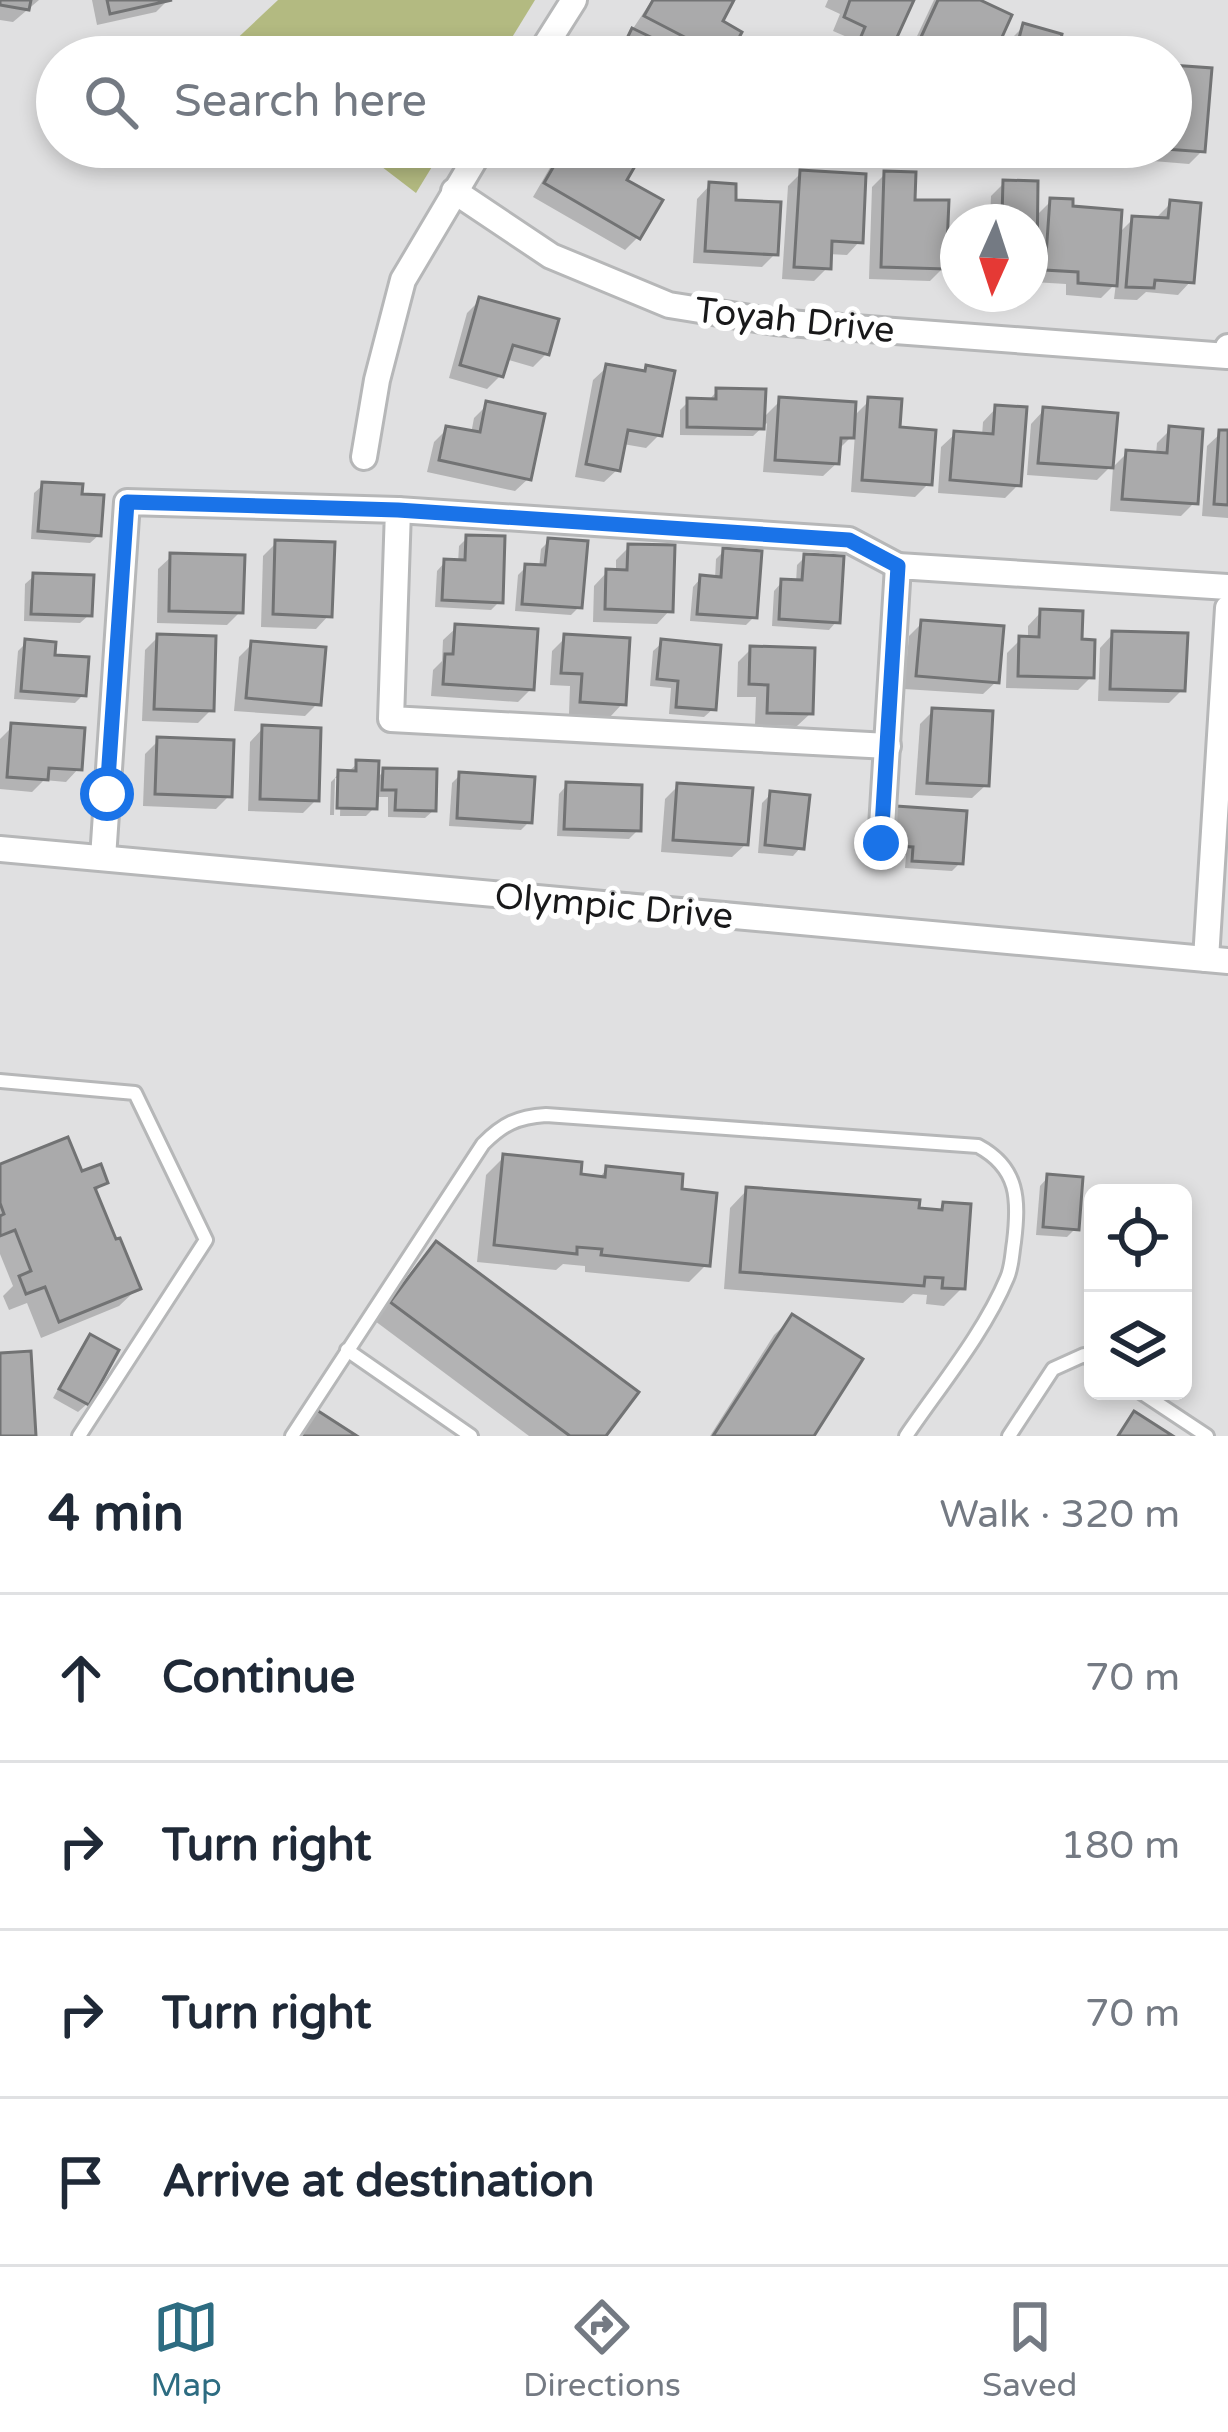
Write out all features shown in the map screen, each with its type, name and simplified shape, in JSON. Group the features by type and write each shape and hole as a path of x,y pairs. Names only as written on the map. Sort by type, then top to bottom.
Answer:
{"street":[{"path":"551,36 574,0"},
{"path":"364,457 377,380 403,280 469,168"},
{"name":"Toyah Drive","path":"454,191 551,256 669,305 776,322 1227,356 1228,347"},
{"path":"103,858 127,502 398,510 849,540 898,566 1228,587"},
{"path":"398,510 391,719 888,746"},
{"path":"881,843 898,566"},
{"path":"1217,960 1228,608"},
{"name":"Olympic Drive","path":"0,849 1217,960"}],"lane":[{"path":"0,1082 135,1093 206,1240 79,1436"},
{"path":"292,1436 483,1144 519,1117 546,1115 979,1146 998,1157 1012,1181 1018,1207 1010,1272 994,1306 907,1436"},
{"path":"347,1350 471,1436"},
{"path":"1009,1436 1052,1369 1084,1355"},
{"path":"1153,1400 1207,1436"}],"green space":[{"path":"278,0 535,0 513,36 240,36"},
{"path":"383,168 431,168 416,193"}],"building":[{"path":"0,0 31,0 29,10 0,5"},
{"path":"107,0 172,0 110,14"},
{"path":"653,0 734,0 723,21 742,32 740,36 683,36 644,16"},
{"path":"850,0 914,0 898,36 861,36 865,27 844,17"},
{"path":"938,0 980,0 1012,15 1002,36 921,36"},
{"path":"1023,23 1062,34 1062,36 1020,36"},
{"path":"1192,67 1212,68 1205,152 1192,151"},
{"path":"553,168 634,168 627,180 663,200 640,239 544,183"},
{"path":"800,170 866,174 863,243 832,241 831,269 794,267"},
{"path":"884,171 916,172 915,200 949,200 940,204 940,269 881,267"},
{"path":"1003,180 1038,181 1038,204 1002,204"},
{"path":"709,182 736,184 736,200 781,202 778,255 705,251"},
{"path":"1050,198 1073,199 1073,206 1122,210 1117,286 1078,283 1078,272 1048,270"},
{"path":"1170,200 1201,203 1194,283 1155,280 1154,288 1126,287 1132,216 1168,218"},
{"path":"479,297 559,319 549,355 513,345 503,377 460,365"},
{"path":"606,364 675,371 662,436 628,430 620,471 586,464"},
{"path":"716,388 766,389 764,429 687,427 687,398 716,399"},
{"path":"779,397 856,402 854,438 841,438 839,464 775,460"},
{"path":"868,397 902,399 900,427 936,430 932,485 862,480"},
{"path":"486,401 545,414 531,480 439,460 446,426 480,432"},
{"path":"995,405 1027,407 1021,486 950,480 954,431 993,434"},
{"path":"1043,407 1118,413 1113,468 1038,463"},
{"path":"1169,426 1203,429 1198,504 1122,499 1126,450 1167,453"},
{"path":"1219,430 1228,430 1228,505 1214,504"},
{"path":"42,482 83,484 82,494 104,495 101,536 38,531"},
{"path":"466,535 505,536 503,603 442,600 444,559 465,560"},
{"path":"548,538 588,541 582,608 522,604 525,564 545,565"},
{"path":"275,540 335,542 332,617 273,614"},
{"path":"628,544 675,545 673,612 605,609 606,569 627,570"},
{"path":"723,548 762,551 757,618 697,614 700,575 721,577"},
{"path":"170,553 245,555 243,613 169,611"},
{"path":"804,554 844,556 840,623 779,619 781,579 802,580"},
{"path":"33,573 94,575 92,616 31,614"},
{"path":"1040,609 1083,611 1082,639 1095,640 1094,678 1018,676 1019,636 1039,637"},
{"path":"921,620 1004,626 999,683 916,676"},
{"path":"455,624 538,629 534,690 443,684 445,654 453,654"},
{"path":"1112,631 1188,633 1185,691 1110,689"},
{"path":"157,634 216,636 214,711 154,709"},
{"path":"564,634 630,638 626,705 580,702 582,674 561,673"},
{"path":"25,639 56,642 55,655 89,657 86,696 21,691"},
{"path":"661,639 721,645 716,710 676,707 678,681 657,679"},
{"path":"251,641 326,647 321,705 246,698"},
{"path":"750,646 815,648 813,714 767,713 768,685 749,684"},
{"path":"932,708 993,711 989,786 927,783"},
{"path":"11,723 85,728 82,770 49,768 48,780 7,777"},
{"path":"262,725 321,728 319,801 260,799"},
{"path":"157,737 234,740 232,797 155,794"},
{"path":"356,760 379,761 377,809 337,808 338,770 356,771"},
{"path":"383,768 437,769 436,811 395,810 396,790 382,790"},
{"path":"459,772 535,777 532,823 457,818"},
{"path":"566,782 642,785 641,831 564,829"},
{"path":"677,783 753,788 748,845 673,840"},
{"path":"770,791 810,795 804,849 765,845"},
{"path":"896,806 967,811 963,864 912,861 913,847 893,846"},
{"path":"68,1137 82,1171 101,1164 108,1183 95,1188 141,1289 59,1322 45,1287 26,1294 19,1276 31,1271 15,1230 0,1236 4,1214 0,1164"},
{"path":"503,1154 582,1162 581,1174 605,1177 606,1166 683,1174 682,1189 717,1193 710,1266 601,1255 602,1249 577,1247 577,1254 494,1245"},
{"path":"1047,1174 1083,1177 1079,1230 1043,1227"},
{"path":"746,1187 920,1200 919,1208 942,1210 943,1202 971,1204 965,1289 942,1288 943,1278 925,1277 924,1286 740,1272"},
{"path":"436,1241 639,1392 606,1436 570,1436 390,1302"},
{"path":"792,1314 863,1359 814,1436 713,1436"},
{"path":"90,1334 119,1350 89,1405 59,1389"},
{"path":"31,1351 36,1436 0,1436 0,1353"},
{"path":"312,1407 357,1436 294,1436"},
{"path":"1134,1411 1173,1436 1118,1436"}],"route":[{"path":"107,794 127,502 398,510 849,540 898,566 881,843"}]}
